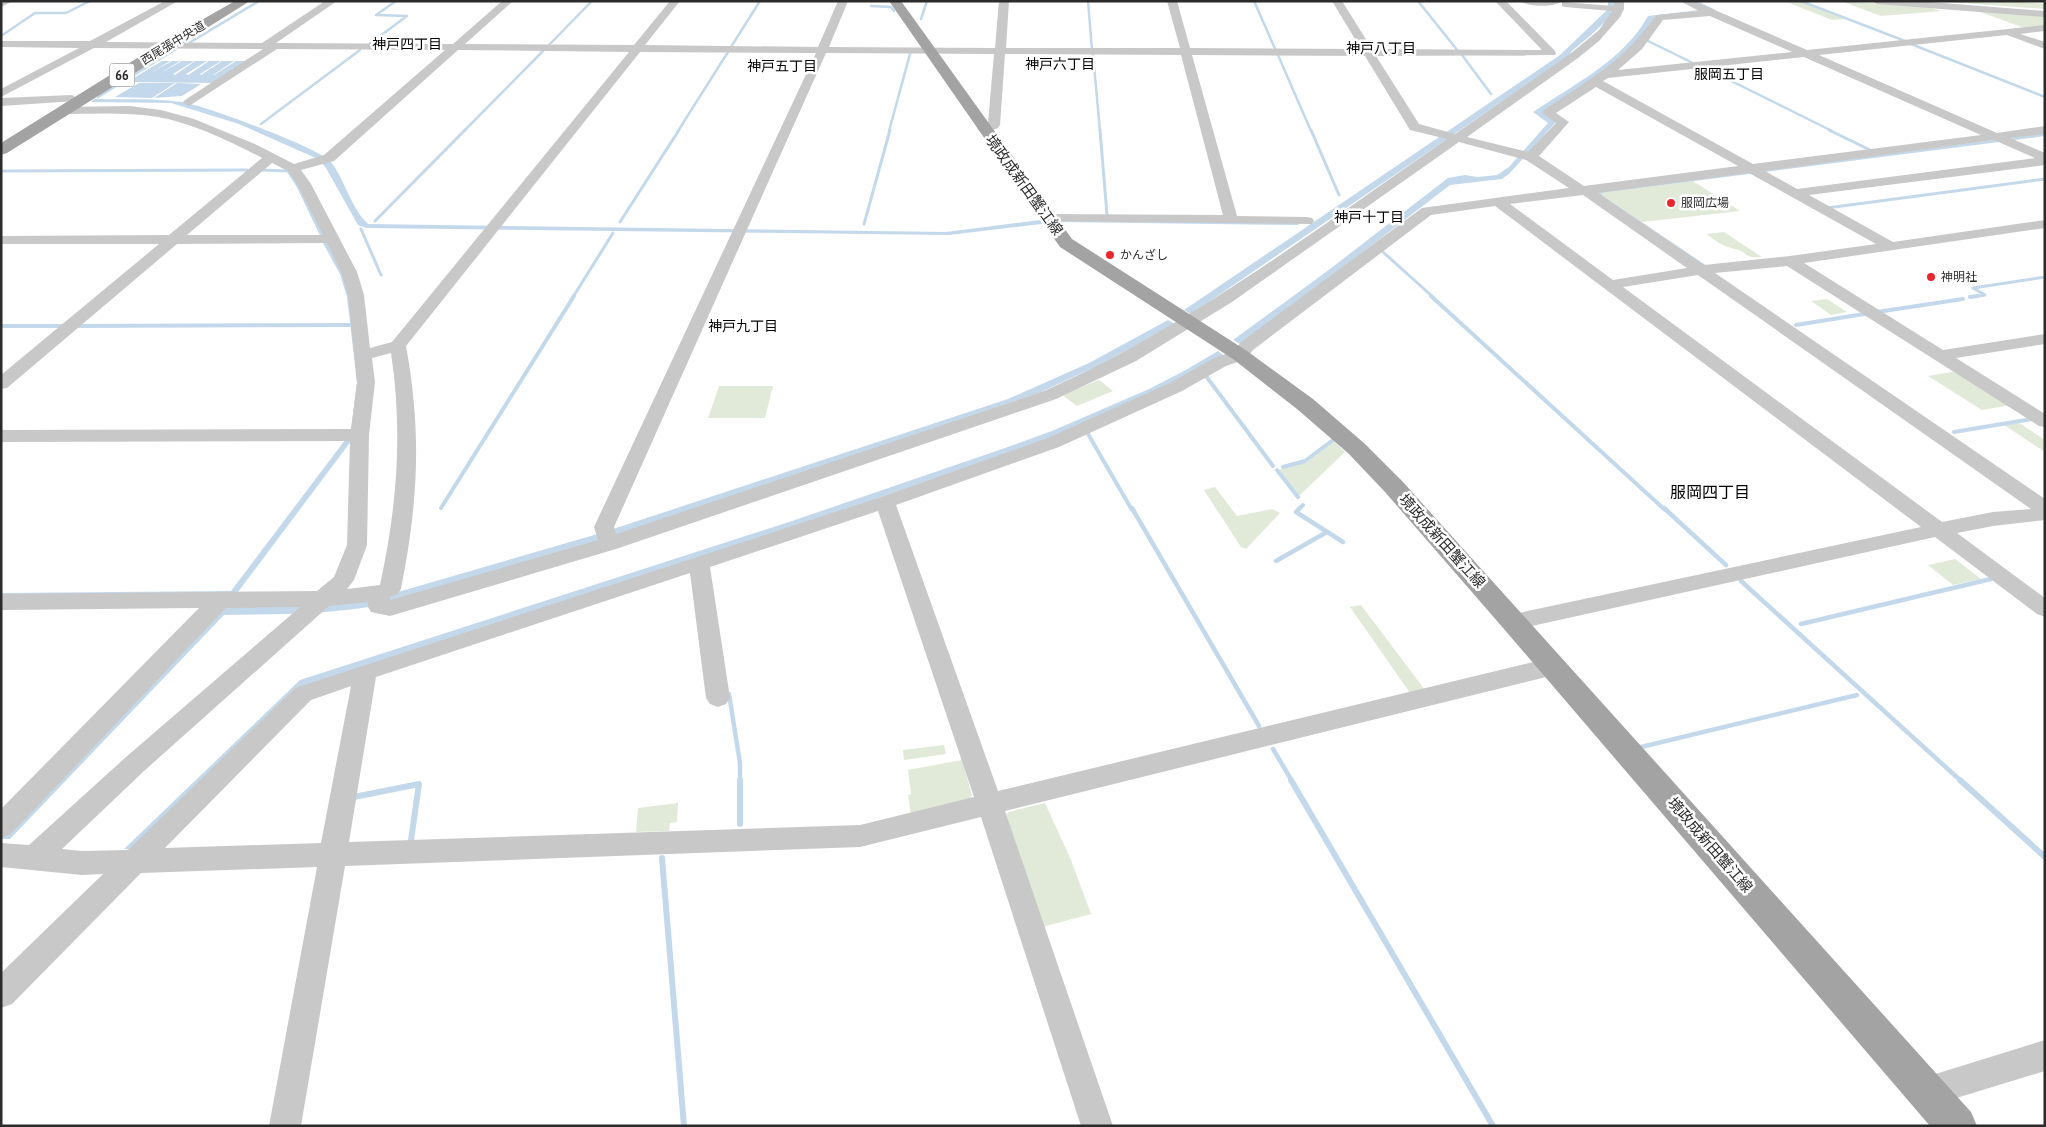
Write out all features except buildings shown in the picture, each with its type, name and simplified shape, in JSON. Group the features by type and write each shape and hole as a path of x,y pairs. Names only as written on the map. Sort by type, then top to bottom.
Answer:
{"main road":[{"name":"西尾張中央道","path":"163,46 231,1"},
{"name":"西尾張中央道","path":"1,143 163,46 244,1"},
{"name":"境政成新田蟹江線","path":"895,1 983,129 1066,243 1240,355 1305,404 1357,449 1394,487 1554,666 1957,1126"},
{"name":"西尾張中央道","path":"1,150 64,106"}],"street":[{"path":"1,4 8,1"},
{"path":"1,94 173,1"},
{"path":"189,102 332,1"},
{"path":"293,168 323,159 508,1"},
{"path":"363,355 398,346 675,1"},
{"path":"607,538 612,510 822,51 843,1"},
{"path":"983,129 994,125 1004,1"},
{"path":"1172,1 1231,218"},
{"path":"1337,1 1414,127 1526,156 1582,190 1703,270 2045,509"},
{"path":"1,44 822,51 1551,53 1500,1"},
{"path":"379,598 390,608 1050,395 1130,356 1226,300 1453,138 1574,56 1609,24 1616,7 1524,1"},
{"path":"1685,1 2045,160"},
{"path":"1877,1 2045,14"},
{"path":"1931,5 2045,46"},
{"path":"1526,156 1563,122 1548,113 1623,61 1654,29 1660,18 1707,11"},
{"path":"1599,78 2045,28"},
{"path":"1599,78 1796,194 1890,246"},
{"path":"1,102 130,110 161,114 214,132 293,168 304,184 349,272 356,295 366,382 360,435 357,545 343,580 134,764 13,860"},
{"path":"1,112 64,106"},
{"path":"2003,140 2045,130"},
{"path":"1,994 303,694 364,672 885,502 1052,443 1176,387 1220,362 1240,355 1247,346 1382,246 1420,214 1438,208 1582,190 1757,171 2003,140 2045,137"},
{"path":"1,384 271,157"},
{"path":"1796,194 2045,160"},
{"path":"1497,201 2045,609"},
{"path":"1049,221 1231,218 1307,221"},
{"path":"1608,285 1703,270 1790,261 2045,224"},
{"path":"1,240 331,239"},
{"path":"1790,261 2045,422"},
{"path":"1940,356 2045,338"},
{"path":"1,602 220,600 314,606 379,598 390,589 405,516 410,441 405,382 398,346"},
{"path":"1,436 360,435"},
{"path":"885,502 990,805 1097,1126"},
{"path":"1514,622 1937,530 1993,519 2045,514"},
{"path":"699,564 718,698"},
{"path":"1,828 220,600"},
{"path":"13,860 82,863 860,836 1554,666"},
{"path":"285,1126 364,672"},
{"path":"1927,1091 2045,1055"}],"green space":[{"path":"1784,1 1800,1 1845,19 1832,20"},
{"path":"1841,1 1928,7 1941,11 1881,16"},
{"path":"1933,1 2011,1 2045,4 2045,9"},
{"path":"1975,10 2045,15 2045,27 2027,29"},
{"name":"服岡広場","path":"1693,181 1740,211 1642,222 1601,193"},
{"path":"1724,232 1762,257 1748,256 1706,234"},
{"path":"1827,299 1847,312 1831,315 1811,301"},
{"path":"1957,371 2011,405 1982,410 1928,376"},
{"path":"1099,380 1113,391 1077,406 1062,395"},
{"path":"719,386 773,386 765,418 708,418"},
{"path":"2019,423 2045,440 2045,452 2004,425"},
{"path":"1334,441 1345,452 1299,496 1278,470 1307,462"},
{"path":"1215,487 1237,516 1272,509 1280,513 1246,549 1241,547 1204,490"},
{"path":"1955,559 1981,579 1953,585 1928,565"},
{"path":"1361,605 1425,690 1410,693 1350,607"},
{"path":"944,745 946,754 904,760 903,750"},
{"path":"962,760 972,795 969,801 911,815 908,795 911,794 908,770"},
{"path":"678,803 677,822 670,823 669,831 636,832 638,808"},
{"path":"1045,803 1071,860 1091,914 1042,927 1004,819 1008,812"}],"water":[{"path":"1608,1 1615,1 1610,15 1570,55 1191,314 1184,310 1560,55 1608,9"},
{"path":"1691,1 1697,1 1716,10 1655,16 1636,44 1622,57 1589,82 1542,113 1556,122 1509,174 1502,179 1450,185 1242,345 1233,340 1330,269 1448,178 1465,175 1478,177 1497,175 1509,167 1548,123 1533,112 1612,58 1638,31 1648,16 1708,9"},
{"path":"162,61 170,61 152,72 172,61 180,61 159,74 182,61 194,61 173,74 175,75 195,61 207,61 186,74 188,75 209,61 221,61 201,75 222,61 234,61 214,75 236,61 247,61 237,68 230,68 236,69 213,83 127,82"},
{"path":"139,83 175,83 152,98 115,97"},
{"path":"177,83 201,84 182,96 154,98"},
{"path":"94,99 182,102 235,119 306,147 331,162 357,210 368,224 946,232 1056,218 1301,221 1298,225 1058,222 949,235 367,228 358,225 326,168 318,159 239,124 171,103 91,102"},
{"path":"2045,133 2045,136 1601,193 1707,266 1704,267 1595,193"},
{"path":"327,242 343,274 350,296 361,382 355,430 351,430 357,383 347,297 340,274 323,243"},
{"path":"1168,320 1175,324 1097,366 1041,392 630,531 385,604 325,612 224,615 10,839 1,839 223,607 374,599 601,533 1008,399 1089,363"},
{"path":"1218,351 1223,355 1173,383 1039,442 804,524 310,684 135,850 124,849 300,680 792,521 1005,448 1052,431 1149,389"},
{"path":"345,440 352,440 235,596 1,597 1,593 231,591"}],"waterway":[{"path":"1,36 35,13 66,13 90,1"},
{"path":"189,43 259,1"},
{"path":"368,45 407,16 376,15 396,1"},
{"path":"548,46 592,1"},
{"path":"731,47 760,1"},
{"path":"921,19 927,1"},
{"path":"1088,1 1092,50"},
{"path":"1254,1 1276,51"},
{"path":"1418,1 1458,51"},
{"path":"1801,1 1905,41"},
{"path":"871,6 891,7 894,11"},
{"path":"1648,41 1695,64"},
{"path":"1911,44 2045,97"},
{"path":"98,97 176,49"},
{"path":"261,124 360,50"},
{"path":"464,131 543,51"},
{"path":"678,131 728,52"},
{"path":"889,131 910,54"},
{"path":"1093,54 1100,131"},
{"path":"1278,55 1311,131"},
{"path":"1462,55 1491,94"},
{"path":"1701,66 1832,131"},
{"path":"375,221 465,130"},
{"path":"620,222 679,130"},
{"path":"864,224 890,130"},
{"path":"1100,130 1107,215"},
{"path":"1311,130 1339,195"},
{"path":"1829,130 1870,150"},
{"path":"1,171 247,170"},
{"path":"261,170 288,171 298,186 322,236"},
{"path":"1827,208 2045,179"},
{"path":"361,229 381,275"},
{"path":"573,297 613,233"},
{"path":"1383,252 1433,297"},
{"path":"1978,296 1970,297 1985,295 1973,288 2045,277"},
{"path":"441,508 574,296"},
{"path":"1431,296 1665,510"},
{"path":"1877,312 1963,299"},
{"path":"1796,325 1864,314"},
{"path":"78,326 349,325"},
{"path":"1,326 62,326"},
{"path":"1206,376 1273,466"},
{"path":"1954,432 2032,419"},
{"path":"1088,434 1132,510"},
{"path":"1283,467 1305,461 1333,440"},
{"path":"1277,470 1298,497"},
{"path":"1303,505 1296,512 1343,542"},
{"path":"1132,508 1259,726"},
{"path":"1664,508 1726,565"},
{"path":"1276,561 1327,532"},
{"path":"1801,624 1991,579"},
{"path":"1741,581 1961,781"},
{"path":"729,694 740,763 740,824"},
{"path":"1637,748 1857,695"},
{"path":"1273,749 1292,781"},
{"path":"1291,780 1493,1126"},
{"path":"1960,780 2045,857"},
{"path":"354,797 419,784 411,840"},
{"path":"662,858 684,1126"}],"place":[{"name":"服岡広場","path":"1671,203"},
{"name":"かんざし","path":"1110,255"},
{"name":"神明社","path":"1931,277"}],"district":[{"name":"神戸四丁目","path":"407,44"},
{"name":"神戸八丁目","path":"1381,48"},
{"name":"神戸六丁目","path":"1060,64"},
{"name":"神戸五丁目","path":"782,66"},
{"name":"服岡五丁目","path":"1729,74"},
{"name":"神戸十丁目","path":"1369,217"},
{"name":"神戸九丁目","path":"743,326"},
{"name":"服岡四丁目","path":"1710,492"}]}
